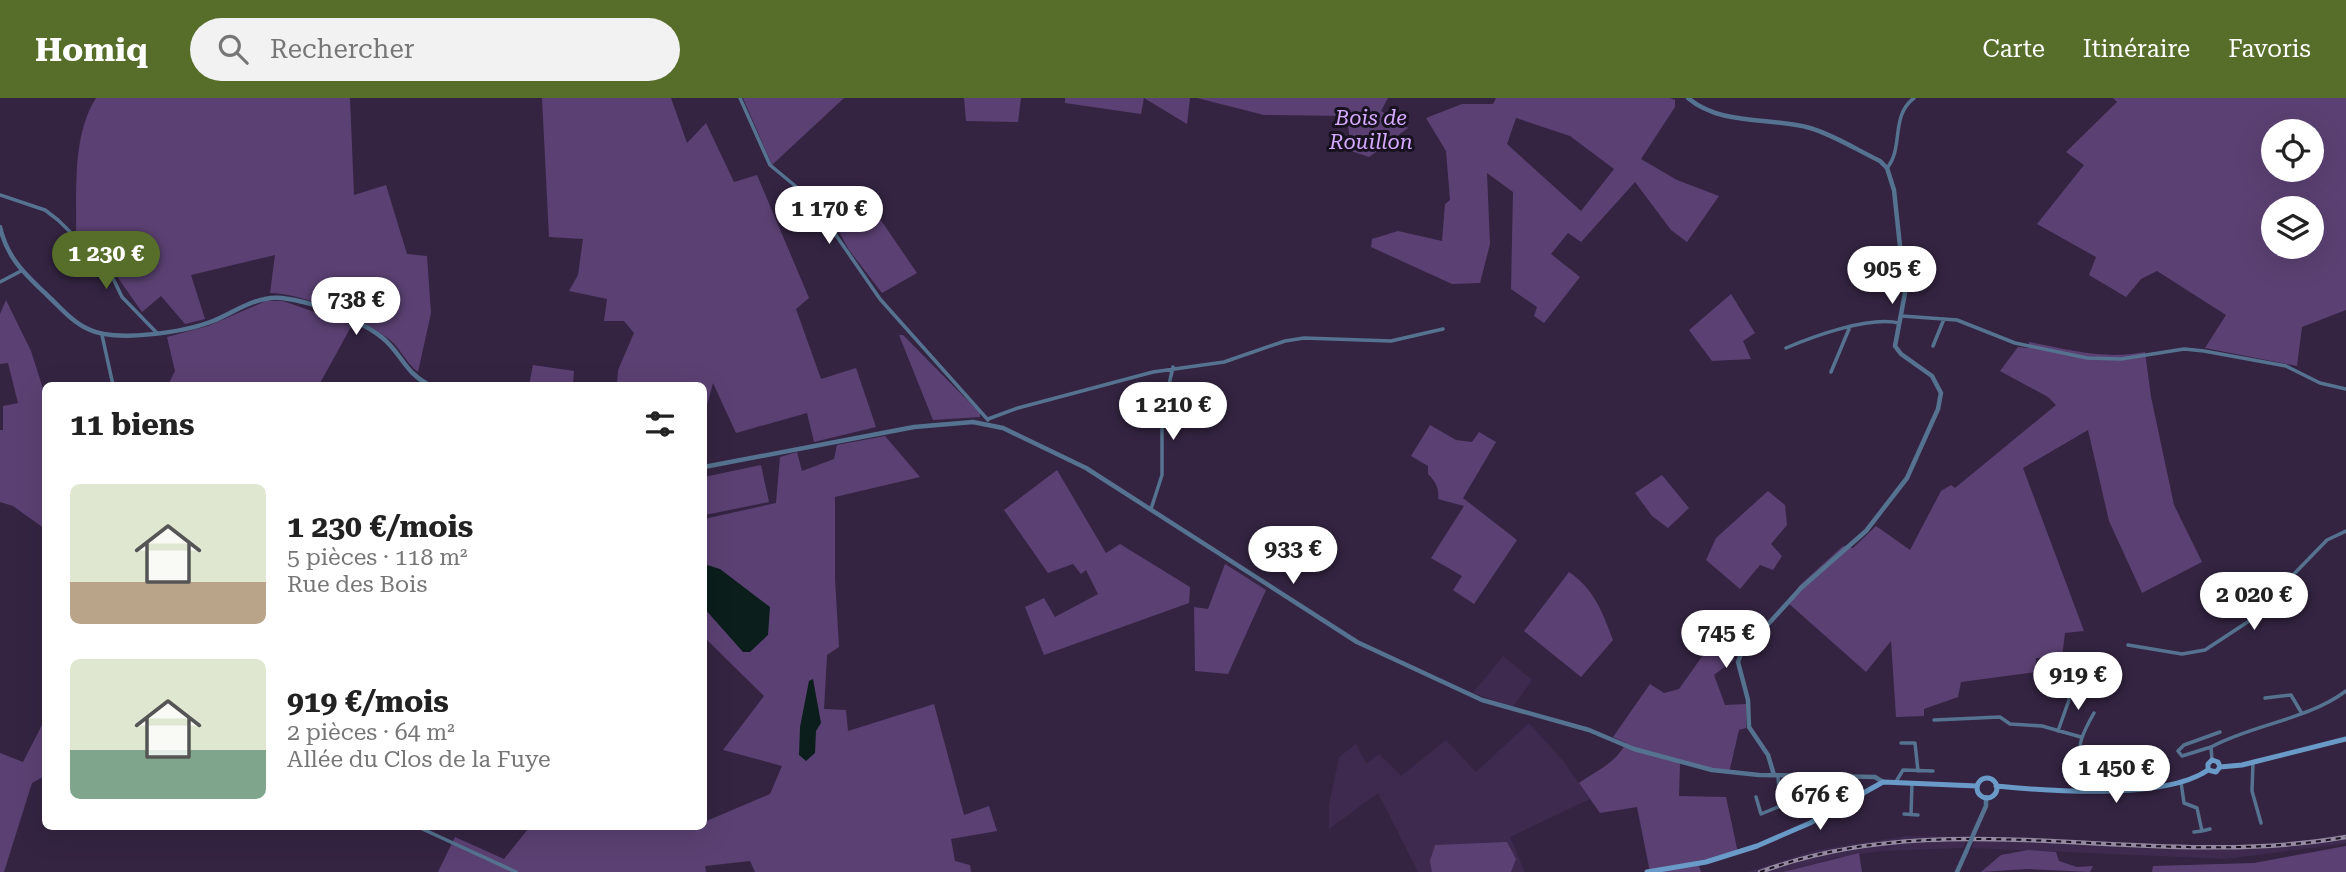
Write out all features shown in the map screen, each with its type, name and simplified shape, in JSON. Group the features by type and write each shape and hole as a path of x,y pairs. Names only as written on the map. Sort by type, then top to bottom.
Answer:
{"main road":[{"path":"1996,786 2137,790 2208,770 2216,772 2220,767 2253,762 2346,739"},
{"path":"2208,770 2208,764 2212,760 2218,762 2220,767"},
{"path":"1647,872 1676,870 1776,839 1883,782 1897,780 1977,786 1985,778 1991,779 1996,786 1994,794 1986,797 1980,795 1977,786"}],"street":[{"path":"740,98 770,165 811,199 880,299 988,421 1068,458 1357,642 1455,689 1506,708 1571,724 1634,749 1680,763 1729,773 1875,777 1883,782"},
{"path":"1689,98 1697,105 1722,115 1784,122 1814,129 1880,161 1887,168 1894,190 1899,258 1905,283 1902,316 1895,339 1898,351 1932,376 1941,393 1938,409 1907,478 1866,531 1801,588 1741,654 1738,662 1748,700 1749,727 1768,755 1776,776 1780,807 1761,814 1756,797"},
{"path":"1887,168 1893,156 1900,116 1914,98"},
{"path":"0,195 46,210 58,220 109,270 122,297 157,332"},
{"path":"0,227 5,246 21,271 79,324 102,335 157,332 210,322 258,300 285,298 329,312 371,330 389,343 407,370 425,382"},
{"path":"0,282 21,271"},
{"path":"1902,316 1957,320 2015,343 2087,358 2121,359 2184,349 2204,351 2286,366 2320,383 2346,389"},
{"path":"1933,346 1944,318"},
{"path":"1786,348 1814,336 1849,328 1899,323"},
{"path":"1832,372 1849,328"},
{"path":"707,466 914,427 988,421 1044,401 1173,367 1212,365 1284,341 1391,341 1443,329"},
{"path":"102,335 112,382"},
{"path":"1150,512 1161,475 1162,415 1173,367"},
{"path":"2127,645 2182,654 2205,650 2275,604 2292,576 2327,540 2346,531"},
{"path":"2058,731 2069,701 2069,689"},
{"path":"2220,732 2183,746 2178,751 2182,756 2211,747 2230,737 2322,706 2346,691"},
{"path":"2265,698 2291,695 2301,712"},
{"path":"2094,713 2081,737 2078,753 2100,791"},
{"path":"1934,720 1996,717 2010,724 2042,726 2081,737"},
{"path":"1901,743 1915,743 1918,771"},
{"path":"2211,747 2212,760"},
{"path":"2253,762 2252,791 2261,823"},
{"path":"1897,780 1900,771 1933,771"},
{"path":"2180,780 2184,803 2197,808 2202,831"},
{"path":"1911,814 1913,781"},
{"path":"1957,872 1986,806 1986,797"},
{"path":"1904,814 1918,815"},
{"path":"2194,832 2210,829"},
{"path":"424,830 516,872"}],"shaded area":[{"path":"707,565 720,569 770,607 768,635 750,652 743,652 707,611"},
{"path":"1503,656 1532,680 1513,707 1473,693"},
{"path":"813,679 821,723 816,731 815,753 806,761 799,755 800,727 809,681"},
{"path":"1529,723 1564,762 1590,799 1510,837 1525,872 1418,872 1378,793 1329,829 1329,805 1339,757 1356,744 1366,764 1379,754 1401,776 1446,740 1476,772"},
{"path":"2346,834 2346,843 2342,844 2225,859 1972,848 1976,837 2157,849 2227,850 2289,845"},
{"path":"1907,836 1967,837 1963,848 1881,851 1835,858 1783,872 1747,872 1817,850"}],"green space":[{"path":"96,98 350,98 354,195 386,185 407,254 427,256 431,313 418,372 390,340 365,324 315,302 270,293 275,255 191,275 205,319 185,324 161,296 142,312 111,268 76,233 79,146 88,113"},
{"path":"542,98 671,98 687,143 706,123 734,182 757,175 809,298 796,309 821,379 856,368 876,427 814,442 807,413 736,433 713,383 707,405 707,382 617,382 618,370 634,333 624,321 604,321 607,299 569,291 578,275 583,239 549,237"},
{"path":"743,98 844,98 772,165"},
{"path":"964,98 1021,98 1018,122 966,121"},
{"path":"1065,98 1144,98 1141,114 1065,103"},
{"path":"1144,98 1190,98 1187,124"},
{"name":"Bois de Rouillon","path":"1197,98 1388,98 1381,111 1408,128 1369,157 1351,151 1347,116 1264,115"},
{"path":"1496,98 1675,100 1675,107 1641,159 1677,180 1719,196 1687,242 1671,230 1635,182 1581,242 1568,233 1551,254 1580,277 1544,323 1534,316 1537,307 1511,289 1513,192 1487,173 1490,244 1480,283 1452,284 1371,247 1372,239 1398,231 1442,241 1445,204 1450,200 1446,151 1426,118 1462,104 1493,104","holes":["1516,118 1570,136 1614,169 1581,211 1507,144"]},
{"path":"2113,98 2346,98 2346,310 2302,327 2297,366 2205,348 2226,315 2157,271 2141,279 2126,297 2089,275 2096,257 2037,224 2084,165 2066,152 2117,102"},
{"path":"867,200 917,273 882,293 849,250 838,230"},
{"path":"1731,294 1755,333 1743,341 1751,359 1712,361 1689,330"},
{"path":"6,300 31,351 42,386 42,527 13,506 0,502 0,430 3,430 3,406 18,403 8,363 0,364 0,314"},
{"path":"266,301 283,301 352,325 321,382 170,382 175,371 167,337 208,326"},
{"path":"899,335 903,335 980,413 980,417 933,420"},
{"path":"2029,342 2101,354 2145,352 2151,397 2174,505 2202,562 2142,593 2109,521 2088,430 2023,468 2084,631 2065,633 2062,657 2036,658 2036,672 1961,682 1958,697 1924,709 1924,716 1896,717 1891,641 1866,672 1787,602 1800,585 1843,546 1853,548 1876,526 1910,550 1941,491 1951,485 1955,488 2056,405 2048,397 2000,371 2018,347 2029,348"},
{"path":"533,365 574,371 573,382 530,382"},
{"path":"1430,425 1456,440 1472,442 1479,432 1496,442 1463,498 1517,540 1474,604 1453,590 1462,576 1431,558 1464,506 1438,499 1438,489 1428,474 1428,466 1411,456"},
{"path":"885,436 920,477 835,497 835,579 839,647 827,655 824,709 846,710 848,731 934,704 964,815 989,806 997,831 951,839 955,861 970,865 971,872 755,872 750,861 705,866 706,872 438,872 455,837 504,859 527,830 707,830 707,821 770,794 782,766 723,750 764,696 707,640 707,518 776,503 780,457 797,452 802,471 834,459 837,445"},
{"path":"761,465 769,502 707,515 707,476"},
{"path":"1057,470 1106,553 1120,544 1190,587 1189,603 1044,655 1025,607 1044,598 1055,617 1098,594 1086,570 1081,574 1073,564 1048,573 1004,510"},
{"path":"1662,475 1689,508 1668,528 1652,516 1635,493"},
{"path":"1768,491 1785,505 1787,525 1771,544 1782,556 1773,570 1760,565 1740,589 1706,560 1716,538"},
{"path":"1225,564 1266,590 1228,674 1195,671 1194,607 1208,609"},
{"path":"1569,572 1591,594 1613,640 1581,677 1524,631"},
{"path":"1713,641 1735,659 1714,675 1725,705 1746,704 1746,728 1739,730 1729,773 1680,763 1679,796 1726,797 1738,853 1699,866 1701,872 1650,872 1637,807 1600,813 1579,783 1622,750 1626,743 1613,737 1650,684 1664,693 1679,689"},
{"path":"42,725 42,778 32,783 4,872 0,872 0,753 23,762"},
{"path":"1507,842 1516,859 1511,872 1432,872 1430,861 1435,845"},
{"path":"2346,846 2346,872 2152,872 2153,866 2254,863"},
{"path":"2028,850 2056,852 2059,861 2077,867 2093,866 2090,872 2027,869 1981,872 2001,855"},
{"path":"1859,853 1862,872 1783,872"}],"railway":[{"path":"1760,872 1832,852 1904,842 1977,839 2198,847 2272,846 2346,837"}]}
